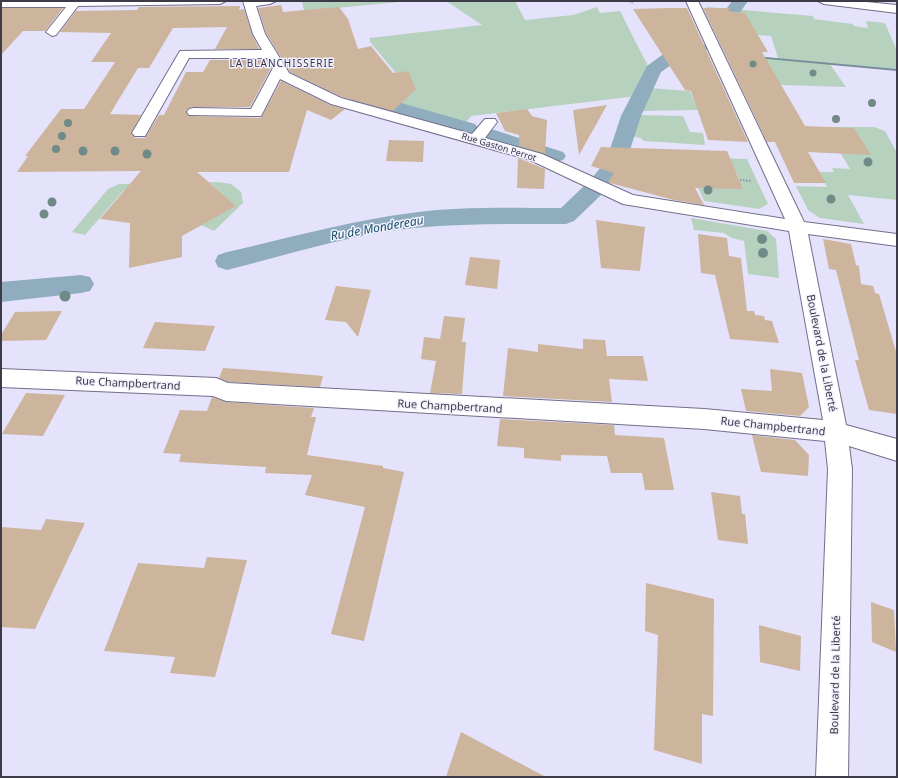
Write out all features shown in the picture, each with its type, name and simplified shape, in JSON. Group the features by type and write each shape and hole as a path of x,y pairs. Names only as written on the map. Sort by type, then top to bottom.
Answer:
{"street":[{"path":"1,4 220,1"},
{"name":"Boulevard de la Liberté","path":"692,1 797,226 834,407 840,468 832,777"},
{"path":"824,1 872,4 897,9"},
{"name":"Rue Gaston Perrot","path":"259,2 259,34 284,76 336,101 536,157 629,200 897,240"},
{"path":"52,32 75,3"},
{"path":"140,134 185,54 271,54"},
{"path":"194,112 256,113 279,69"},
{"path":"476,139 490,122"},
{"name":"Rue Champbertrand","path":"1,378 216,387 226,392 704,420 836,432 897,450"}],"path":[{"path":"628,1 633,3"},
{"path":"740,180 756,181"}],"green space":[{"path":"302,1 410,1 304,11"},
{"path":"446,1 515,1 525,20 573,15 597,7 600,13 620,11 650,70 637,96 471,116 465,124 399,105 333,90 327,92 318,88 409,75 408,71 396,73 370,42 370,38 482,25"},
{"path":"707,7 813,16 814,19 853,24 854,26 868,28 866,21 885,23 897,51 897,69 830,64 846,87 781,85 745,56 778,58 771,36 720,32"},
{"path":"649,88 690,91 698,110 639,111"},
{"path":"638,115 683,116 690,132 703,133 705,145 644,141 641,138 631,136"},
{"path":"825,127 874,127 885,131 897,153 897,200 848,195 864,224 820,218 808,210 796,186 827,187 819,172 834,172 832,168 850,169"},
{"path":"688,157 747,159 768,204 759,209 704,201 693,176","holes":["713,171 736,172 743,189"]},
{"path":"218,182 231,184 241,192 243,203 214,231 201,225 235,206 210,183 184,198 124,190 85,235 72,232 108,189 119,184"},
{"path":"691,218 767,231 776,239 779,278 748,274 744,241 732,238 724,233 694,230"}],"building":[{"path":"281,5 283,12 339,7 348,19 358,49 371,46 393,73 408,71 416,89 393,111 342,97 290,72 266,33 258,8"},
{"path":"240,6 239,10 244,9 252,34 259,49 215,49 227,27 173,28 149,68 138,68 110,114 141,115 131,133 135,138 145,138 159,115 164,115 186,72 203,72 210,60 266,60 271,68 250,107 194,107 189,108 186,111 189,116 261,118 281,81 330,105 345,109 331,120 307,110 289,172 197,172 236,206 182,236 182,257 129,268 130,223 100,219 141,171 17,172 28,156 25,156 61,109 84,109 115,62 91,62 111,33 60,32 76,11 137,10 139,7"},
{"path":"1,8 63,8 45,31 23,31 1,55"},
{"path":"687,8 748,142 708,140 691,91 685,90 633,9"},
{"path":"703,8 730,8 728,11 745,13 768,52 762,52 805,126 854,128 871,155 808,152 826,183 794,183 775,142 767,142"},
{"path":"607,105 579,155 573,110"},
{"path":"527,109 532,116 547,120 545,154 519,146 519,135 505,131 496,113"},
{"path":"389,140 424,141 423,162 386,161"},
{"path":"601,147 727,151 743,189 695,188 704,205 674,200 610,183 608,182 614,173 591,166"},
{"path":"518,158 545,169 544,189 517,188"},
{"path":"596,220 645,227 640,271 601,268"},
{"path":"698,234 727,238 729,256 741,258 747,311 754,311 755,315 764,316 765,320 772,321 779,343 730,339 715,275 701,273"},
{"path":"823,239 851,244 856,265 859,266 861,284 873,286 875,293 879,294 897,355 897,414 869,410 855,360 859,360 836,270 829,269"},
{"path":"470,257 500,260 497,289 465,285"},
{"path":"336,286 371,290 358,337 346,322 325,320"},
{"path":"62,311 46,340 1,341 1,335 15,312"},
{"path":"444,316 465,318 462,342 466,342 462,394 430,393 436,361 421,359 424,337 440,339"},
{"path":"155,322 215,326 205,351 143,348"},
{"path":"583,339 605,340 607,356 643,356 648,381 609,379 612,402 503,396 508,348 538,352 538,344 583,349"},
{"path":"223,368 323,376 320,387 228,382 219,378"},
{"path":"770,369 802,373 809,407 800,416 746,411 741,389 772,391"},
{"path":"26,393 65,395 43,436 2,434"},
{"path":"212,397 226,402 314,408 311,417 316,417 307,455 383,466 383,468 404,472 364,641 331,634 365,507 305,495 312,475 265,473 266,467 179,462 181,454 163,453 180,410 207,411"},
{"path":"500,419 614,425 615,435 664,438 674,490 645,490 642,473 611,473 607,456 561,455 561,461 524,458 524,448 497,446"},
{"path":"752,435 795,440 809,455 808,476 761,472"},
{"path":"711,492 740,496 742,514 745,514 748,544 718,540"},
{"path":"46,519 85,523 35,629 1,627 1,527 41,530"},
{"path":"207,557 247,560 215,677 170,673 175,657 104,651 138,563 204,568"},
{"path":"646,583 714,599 713,716 702,714 702,764 654,750 658,635 645,631"},
{"path":"871,602 894,610 896,652 872,642"},
{"path":"759,625 801,636 800,671 760,662"},
{"path":"461,732 546,777 446,777"}],"waterway":[{"path":"730,15 740,1"},
{"path":"603,178 616,162 631,116 653,70 668,59 699,49"},
{"path":"756,57 897,70"},
{"name":"Ru de Mondereau","path":"359,97 468,128"},
{"name":"Ru de Mondereau","path":"488,134 556,156"},
{"name":"Ru de Mondereau","path":"227,261 345,232 413,220 487,216 566,216 592,191"},
{"name":"Ru de Mondereau","path":"1,292 81,284"}],"district":[{"name":"LA BLANCHISSERIE","path":"282,63"}]}
